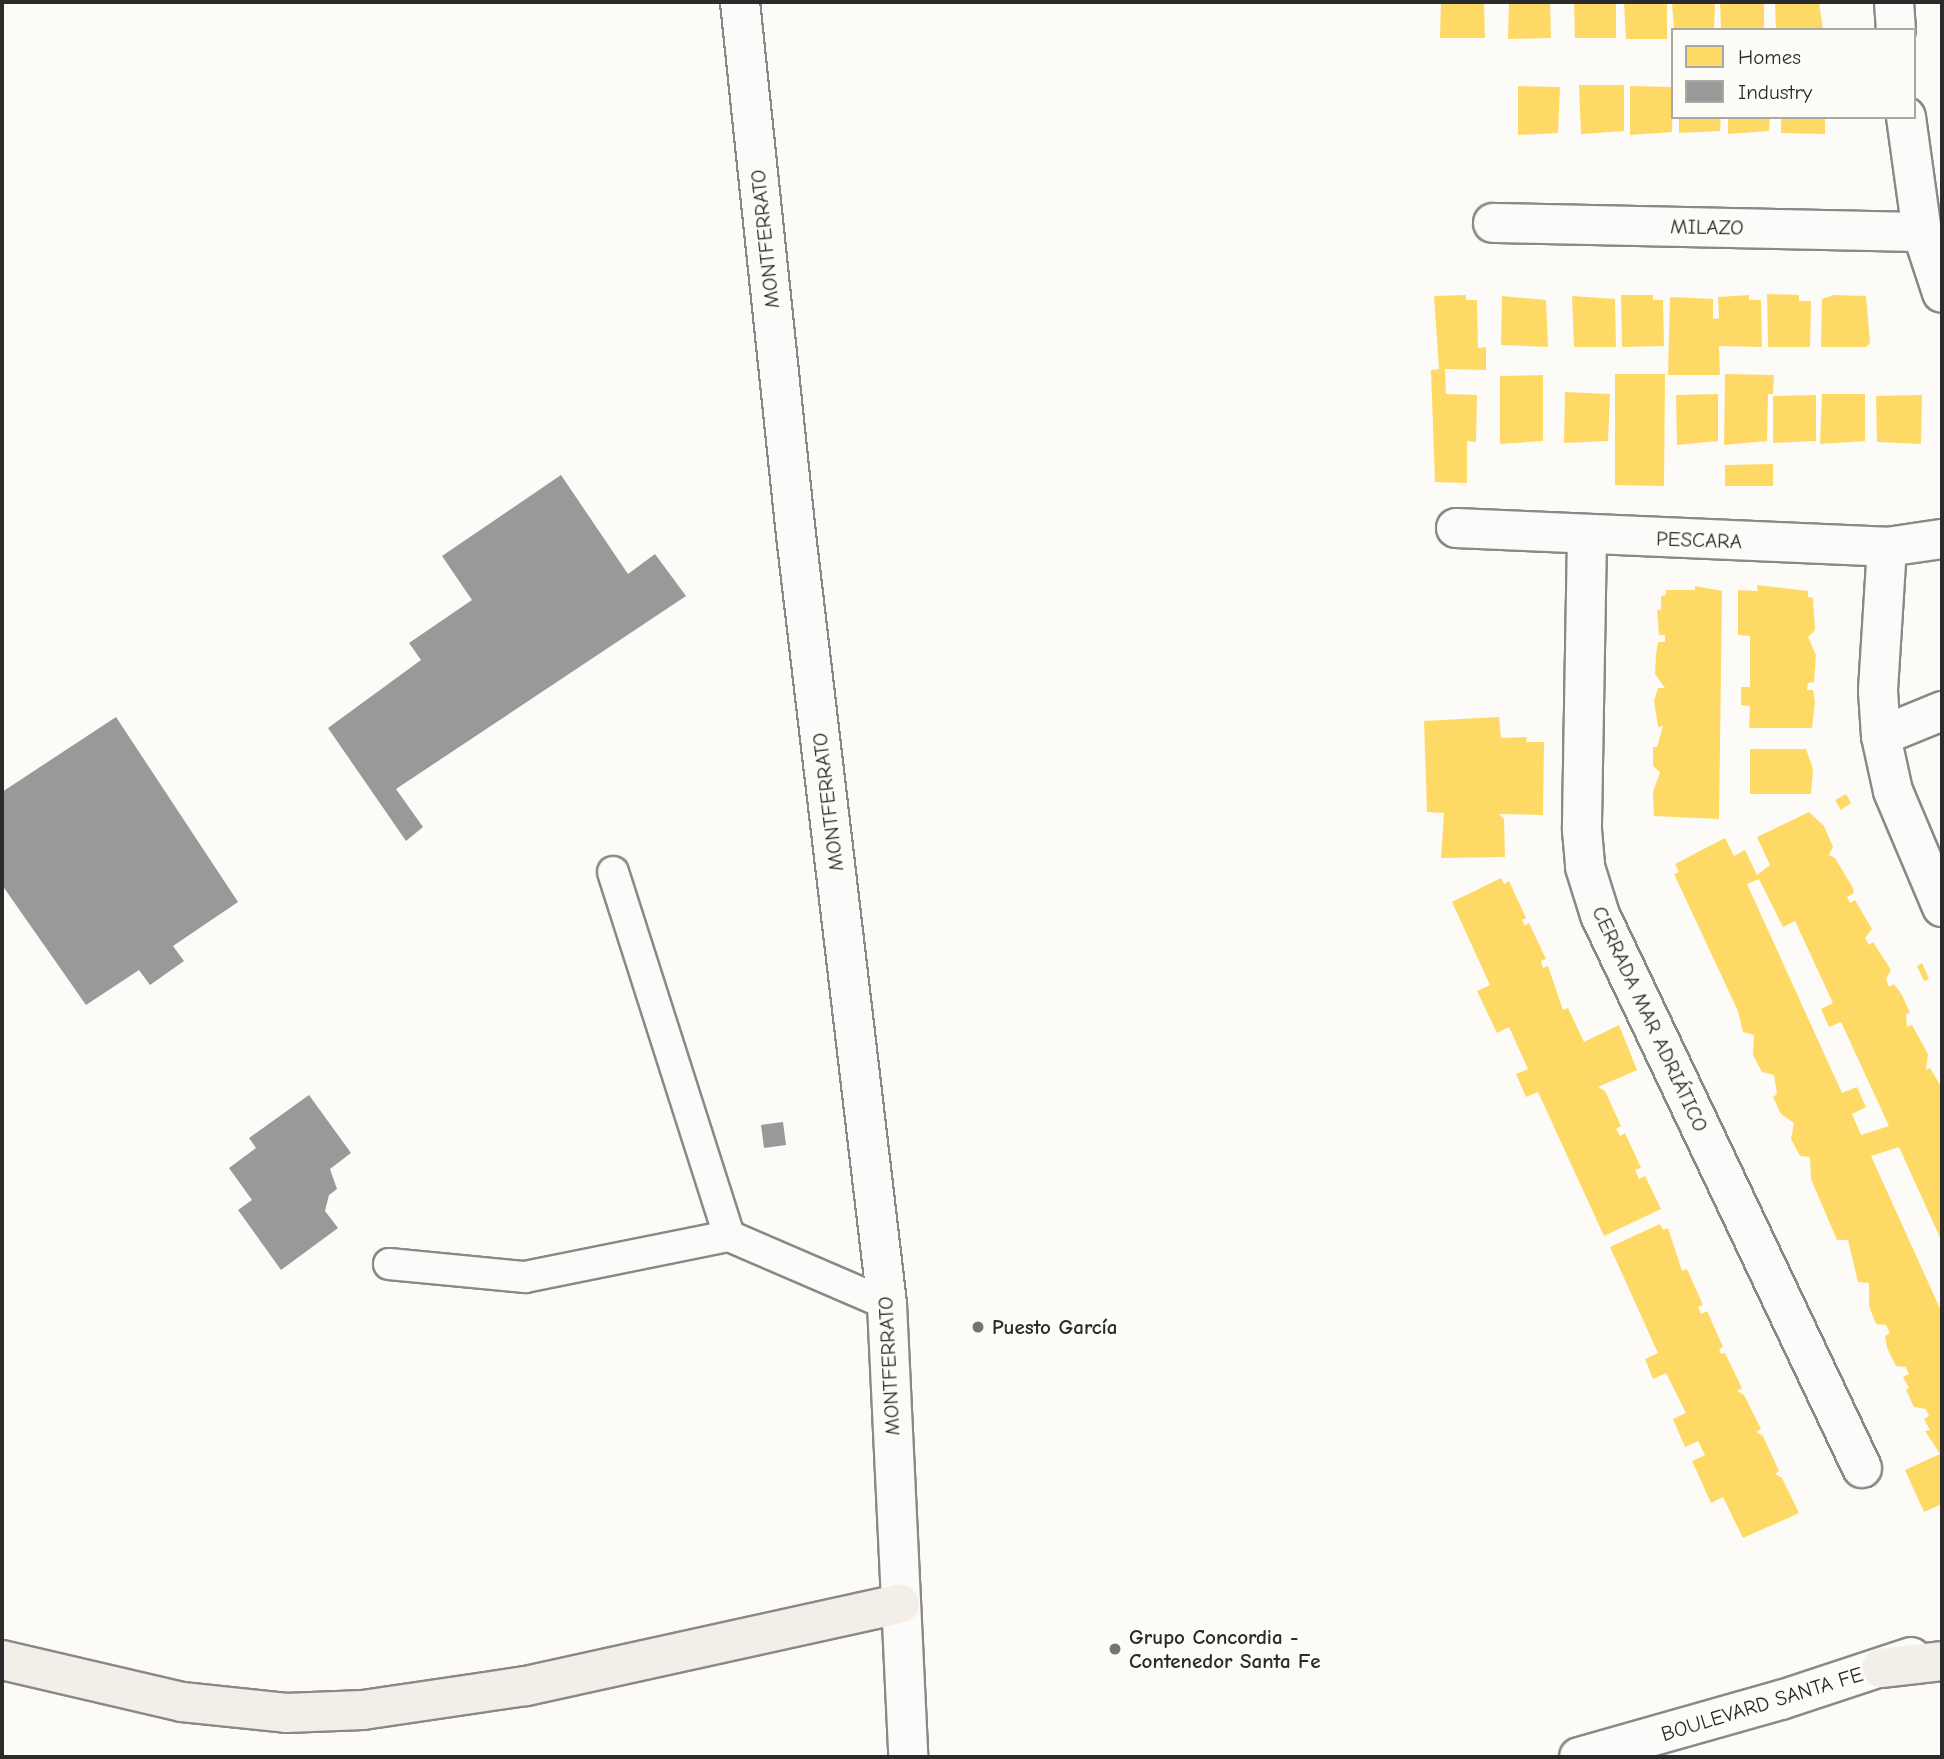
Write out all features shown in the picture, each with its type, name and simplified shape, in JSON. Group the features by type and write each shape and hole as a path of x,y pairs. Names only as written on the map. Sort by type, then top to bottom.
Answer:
{"highway":[{"path":"2,1660 182,1702 286,1713 363,1710 526,1686 900,1604"},
{"path":"1881,1668 1942,1661"}],"street":[{"name":"MONTFERRATO","path":"740,2 796,535 887,1304 908,1757"},
{"path":"1894,2 1896,28"},
{"path":"1906,119 1922,232 1942,293"},
{"name":"MILAZO","path":"1493,223 1922,232"},
{"name":"PESCARA","path":"1456,528 1587,536 1887,547 1942,539"},
{"name":"CERRADA MAR ADRIÁTICO","path":"1587,536 1582,830 1585,867 1600,915 1862,1468"},
{"path":"1887,547 1878,691 1881,736 1893,791 1942,907"},
{"path":"1881,736 1942,711"},
{"name":"BOULEVARD SANTA FE","path":"1579,1757 1881,1668 1942,1644"}],"lane":[{"path":"613,872 729,1236"},
{"path":"389,1264 524,1277 729,1236 887,1304"}],"building: Homes":[{"path":"1441,2 1484,2 1485,38 1440,38"},
{"path":"1509,2 1550,2 1551,38 1508,39"},
{"path":"1574,2 1616,2 1616,38 1575,38"},
{"path":"1624,2 1667,2 1667,39 1626,39"},
{"path":"1672,2 1715,2 1714,28 1674,28"},
{"path":"1720,2 1764,2 1764,28 1721,28"},
{"path":"1775,2 1819,2 1823,28 1776,28"},
{"path":"1579,85 1624,85 1624,131 1581,134"},
{"path":"1518,86 1560,87 1558,133 1518,135"},
{"path":"1630,86 1671,87 1672,132 1630,135"},
{"path":"1679,119 1721,119 1720,131 1679,133"},
{"path":"1728,119 1770,119 1769,131 1728,134"},
{"path":"1781,119 1825,119 1825,134 1781,133"},
{"path":"1767,294 1799,295 1799,301 1811,301 1810,347 1768,347"},
{"path":"1466,295 1466,300 1477,300 1478,348 1486,347 1486,370 1445,369 1446,394 1477,395 1476,442 1467,441 1467,483 1435,482 1431,370 1439,369 1434,296"},
{"path":"1621,295 1653,295 1653,300 1663,300 1664,346 1622,347"},
{"path":"1749,295 1749,300 1761,300 1762,347 1719,346 1720,375 1668,375 1670,297 1713,299 1713,319 1719,318 1718,297"},
{"path":"1834,295 1866,296 1870,343 1866,347 1821,347 1822,299"},
{"path":"1502,296 1546,300 1548,347 1501,345"},
{"path":"1572,296 1615,299 1616,347 1574,347"},
{"path":"1615,374 1665,374 1664,486 1615,485"},
{"path":"1725,374 1774,375 1773,394 1768,394 1767,441 1724,445"},
{"path":"1543,375 1543,441 1500,444 1500,376"},
{"path":"1565,392 1610,394 1608,441 1564,443"},
{"path":"1718,394 1718,441 1677,445 1676,395"},
{"path":"1822,394 1865,394 1865,441 1820,444"},
{"path":"1816,395 1816,441 1773,443 1773,396"},
{"path":"1922,395 1921,444 1877,442 1876,396"},
{"path":"1773,464 1773,486 1725,486 1725,465"},
{"path":"1757,585 1808,591 1808,597 1813,598 1815,630 1808,637 1816,655 1814,682 1808,683 1807,690 1813,690 1815,702 1812,728 1749,728 1750,706 1741,705 1741,687 1750,687 1750,636 1738,635 1738,590 1758,591"},
{"path":"1695,586 1722,591 1719,819 1654,816 1653,792 1660,772 1653,766 1653,747 1657,747 1663,726 1658,727 1654,701 1658,688 1665,688 1655,674 1658,642 1665,642 1665,635 1659,635 1657,610 1661,610 1661,596 1666,595 1666,590 1695,590"},
{"path":"1499,717 1501,738 1527,737 1526,742 1544,742 1543,815 1499,814 1504,819 1505,857 1441,858 1444,813 1427,812 1424,721"},
{"path":"1750,749 1806,749 1813,769 1811,794 1750,794"},
{"path":"1846,794 1851,803 1841,810 1835,800"},
{"path":"1809,812 1824,826 1833,847 1829,855 1835,858 1853,888 1854,893 1847,897 1850,903 1855,900 1872,929 1865,938 1869,945 1873,942 1891,970 1886,979 1889,987 1894,984 1902,995 1910,1013 1906,1014 1907,1027 1912,1025 1928,1054 1926,1070 1930,1068 1942,1088 1942,1242 1899,1147 1871,1156 1942,1313 1942,1504 1924,1512 1905,1470 1940,1454 1925,1431 1930,1430 1924,1419 1929,1416 1926,1409 1914,1407 1906,1390 1909,1388 1903,1377 1909,1374 1906,1367 1896,1366 1887,1348 1885,1336 1890,1333 1886,1325 1876,1324 1869,1306 1869,1283 1858,1282 1848,1240 1837,1240 1811,1179 1810,1157 1800,1156 1791,1139 1794,1123 1781,1114 1773,1097 1777,1094 1774,1075 1762,1072 1753,1055 1754,1035 1743,1032 1738,1011 1674,874 1679,872 1675,864 1725,838 1734,856 1745,850 1757,875 1770,865 1757,837","holes":["1759,879 1783,927 1795,921 1833,1003 1821,1009 1829,1027 1841,1022 1889,1126 1861,1135 1852,1114 1866,1107 1857,1087 1842,1093 1747,884"]},
{"path":"1501,878 1504,884 1509,881 1526,918 1522,920 1525,926 1529,923 1546,959 1541,961 1543,968 1548,966 1563,1010 1568,1008 1584,1042 1619,1025 1637,1070 1598,1087 1605,1091 1621,1126 1616,1129 1620,1136 1625,1133 1641,1168 1635,1170 1639,1179 1645,1176 1661,1209 1604,1236 1538,1092 1526,1097 1516,1074 1528,1069 1509,1027 1497,1033 1477,991 1490,985 1452,902"},
{"path":"1922,963 1929,979 1924,981 1917,966"},
{"path":"1660,1224 1663,1230 1668,1228 1682,1271 1687,1269 1703,1305 1698,1307 1701,1314 1707,1311 1723,1347 1719,1349 1721,1354 1725,1353 1742,1388 1737,1391 1744,1395 1761,1429 1756,1432 1763,1436 1779,1471 1775,1474 1782,1478 1799,1513 1743,1538 1723,1497 1711,1503 1692,1461 1705,1455 1698,1441 1685,1447 1673,1419 1686,1413 1666,1373 1653,1379 1645,1359 1658,1353 1610,1247"}],"building: Industry":[{"path":"561,475 628,574 655,554 686,596 396,789 423,827 406,841 328,728 421,660 409,643 472,600 442,556"},
{"path":"116,717 238,902 173,946 184,961 150,985 139,970 86,1005 2,885 2,792"},
{"path":"309,1095 351,1153 330,1169 337,1189 329,1195 325,1211 338,1228 281,1270 238,1210 252,1200 229,1168 256,1148 249,1138"},
{"path":"783,1122 786,1145 764,1148 761,1125"}],"place":[{"name":"Puesto García","path":"978,1327"},
{"name":"Grupo Concordia - Contenedor Santa Fe","path":"1115,1649"}]}
